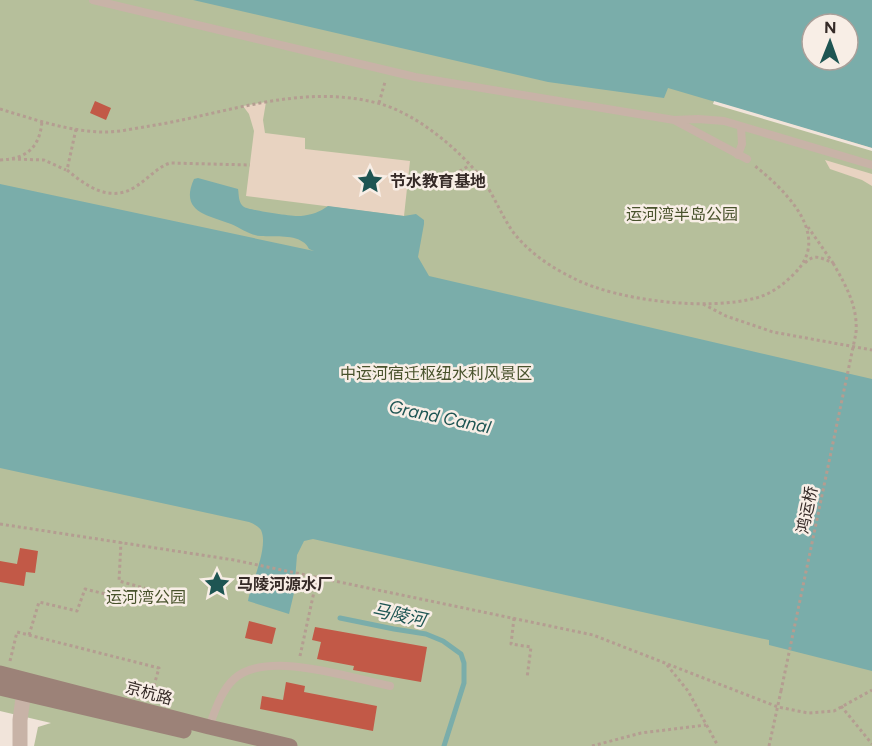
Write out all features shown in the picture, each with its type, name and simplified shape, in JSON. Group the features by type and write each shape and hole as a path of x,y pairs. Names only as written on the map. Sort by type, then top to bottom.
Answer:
{"street":[{"name":"京杭路","path":"2,678 24,686 246,746"},
{"name":"京杭路","path":"24,686 290,746"},
{"path":"20,746 24,686"}],"lane":[{"path":"93,0 389,71 467,87 674,120 715,120 872,165"},
{"path":"674,120 747,159"},
{"path":"738,154 742,144 741,127"},
{"path":"209,728 221,697 232,680 256,666 297,666 390,686"}],"path":[{"path":"379,103 389,71"},
{"path":"0,109 76,129 105,132 297,98 322,96 379,103 405,115 436,134 462,156 484,181 511,229 539,258 558,271 586,284 624,295 701,303 756,298 775,290 811,258 817,256 833,263"},
{"path":"7,159 26,154 36,145 42,120"},
{"path":"67,170 76,129"},
{"path":"0,160 31,158 44,160 67,170 91,188 107,193 133,188 160,166 170,163 250,165"},
{"path":"747,159 791,201 833,263"},
{"path":"408,185 440,181 452,177 470,165"},
{"path":"802,267 808,254 810,238 806,223"},
{"name":"鸿运桥","path":"768,746 856,333 857,318 853,302 833,263"},
{"path":"701,303 726,316 773,332 872,350"},
{"path":"0,524 234,560 593,635 778,707 808,712 834,711 872,690"},
{"path":"29,635 39,602 77,611 85,589 142,603 144,588 119,581 121,542"},
{"path":"297,666 318,577"},
{"path":"514,618 511,644 531,647 527,678"},
{"path":"2,678 17,632 159,668 149,702"},
{"path":"666,664 688,691 718,746"},
{"path":"841,706 872,744"},
{"path":"592,746 641,733 706,725"}],"green space":[{"name":"中运河宿迁枢纽水利风景区","path":"0,0 872,0 872,746 34,746 38,727 51,723 0,711"}],"shaded area":[{"path":"266,102 263,120 265,133 305,138 305,149 410,161 404,216 246,196 254,131 249,114 243,106"},
{"path":"825,160 872,174 872,186 862,180 830,169"}],"water":[{"path":"193,0 872,0 872,148 668,88 664,98 548,82"},
{"name":"Grand Canal","path":"198,178 238,189 240,201 244,207 272,213 301,216 315,213 328,206 404,216 416,214 424,220 418,257 429,276 872,379 872,671 769,645 769,640 313,539 304,541 297,555 294,593 289,614 248,601 263,546 261,530 254,524 0,468 0,184 314,251 301,240 254,235 205,215 193,205 190,199 194,179"}],"pier":[{"path":"714,101 872,148 872,151 713,104"}],"building":[{"path":"95,101 111,108 106,120 90,113"},
{"path":"20,548 38,551 35,573 26,572 24,586 0,582 0,561 17,564"},
{"path":"249,621 276,628 272,644 245,638"},
{"path":"315,627 427,647 421,682 353,670 354,666 317,659 321,642 312,640"},
{"path":"286,682 305,686 304,692 377,706 373,731 260,709 262,696 283,700"}],"waterway":[{"name":"马陵河","path":"340,618 426,634 443,641 461,654 464,663 464,683 444,746"}],"place":[{"name":"节水教育基地","path":"370,181"},
{"name":"马陵河源水厂","path":"217,584"}],"park label":[{"name":"运河湾半岛公园","path":"682,214"},
{"name":"运河湾公园","path":"146,597"}]}
